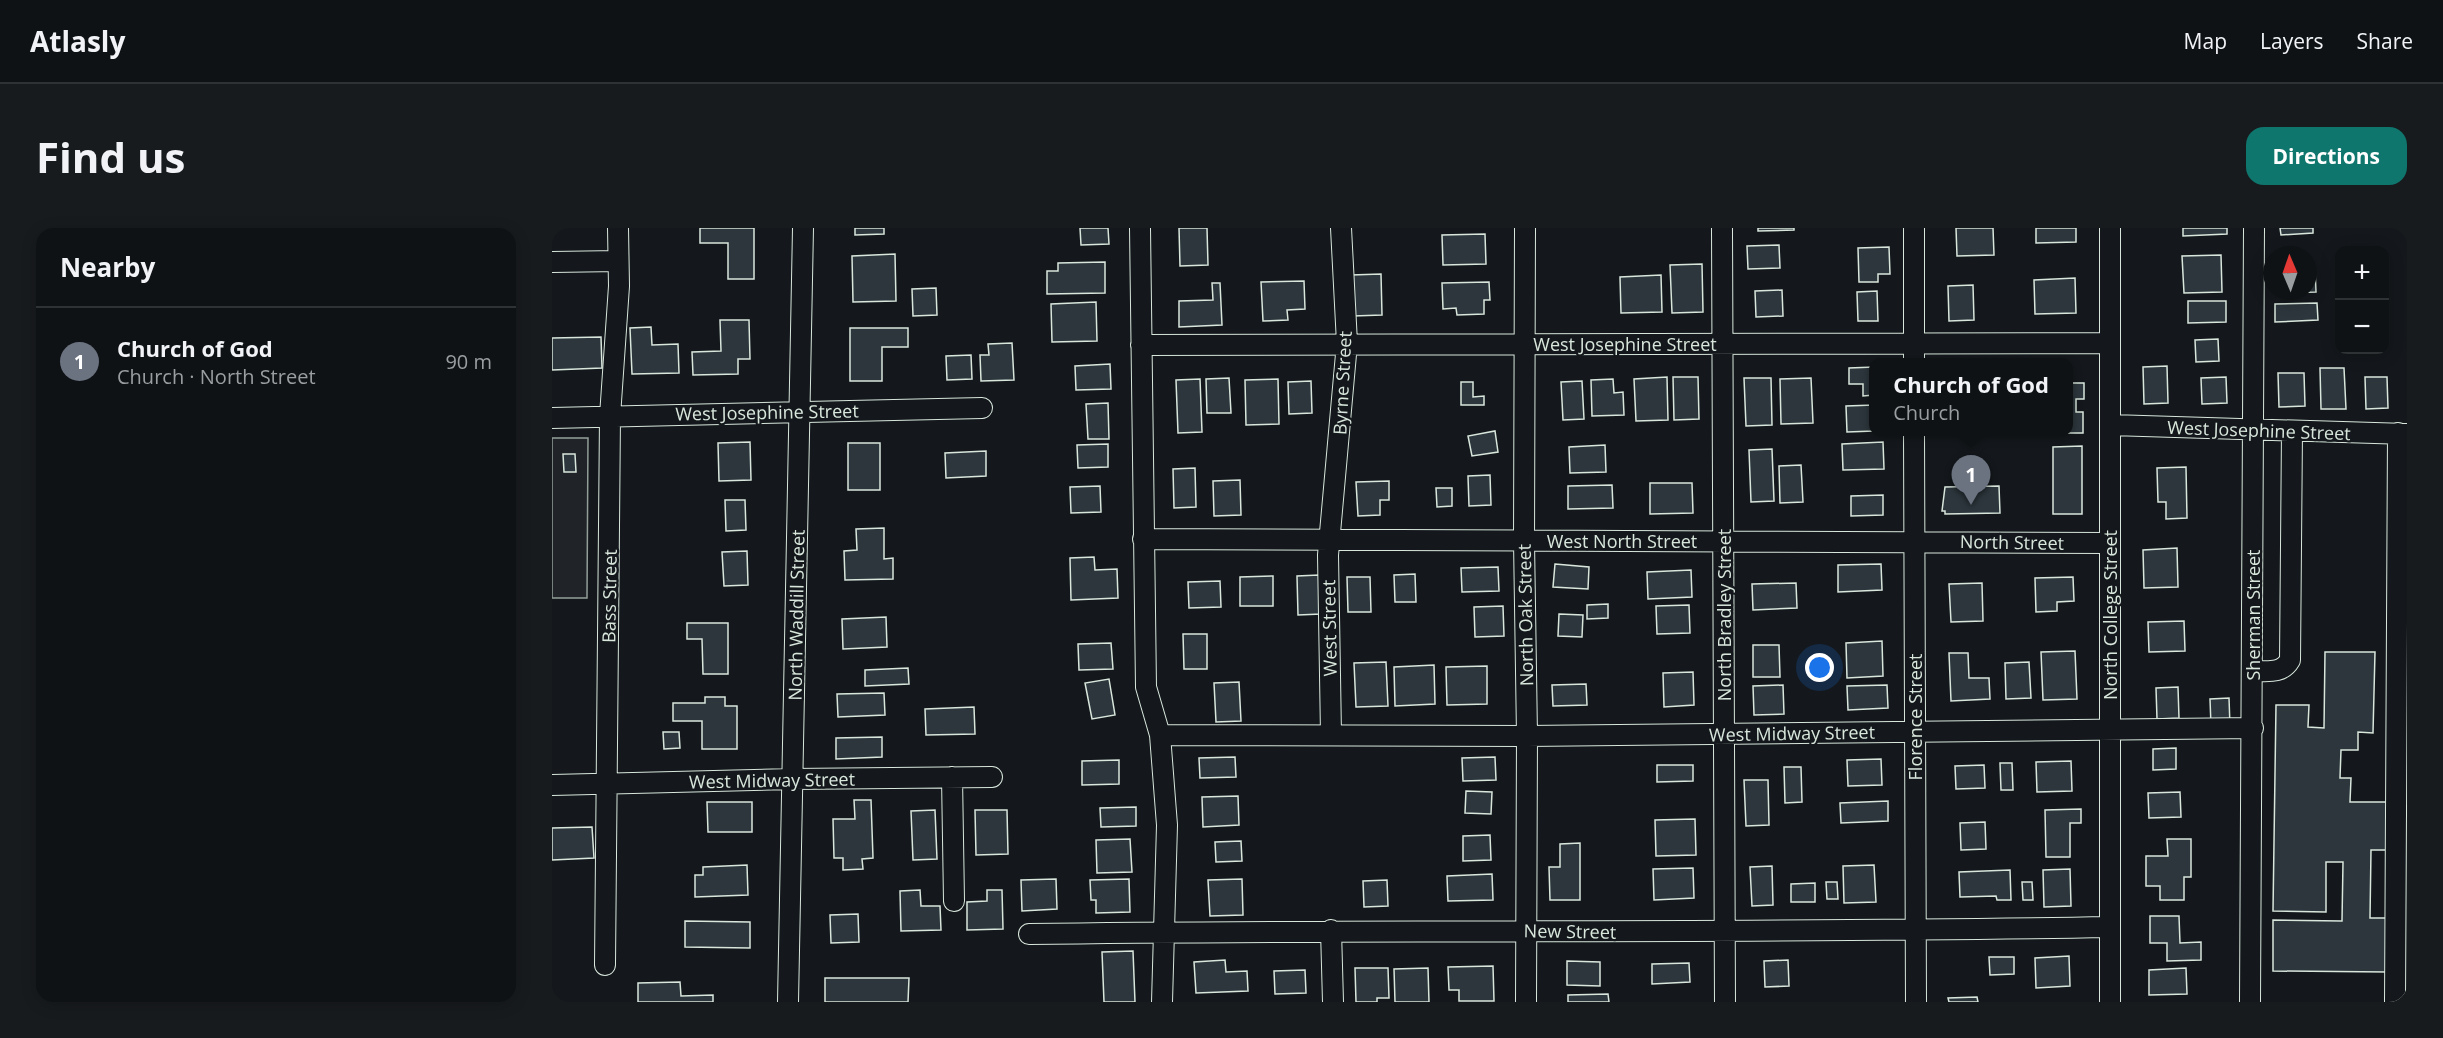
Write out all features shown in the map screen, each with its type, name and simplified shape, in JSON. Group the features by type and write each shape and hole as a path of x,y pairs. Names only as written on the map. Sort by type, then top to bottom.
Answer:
{"street":[{"name":"Bass Street","path":"605,965 610,416 618,228"},
{"name":"North Waddill Street","path":"788,1002 803,228"},
{"path":"1140,228 1146,687 1160,735 1167,825 1166,932 1162,1002"},
{"name":"Byrne Street","path":"1331,538 1347,343 1341,228"},
{"name":"North Oak Street","path":"1526,228 1524,541 1527,736 1526,1002"},
{"name":"North Bradley Street","path":"1722,228 1725,1002"},
{"path":"1914,228 1914,353"},
{"name":"North College Street","path":"2110,228 2110,1002"},
{"name":"Sherman Street","path":"2250,1002 2254,228"},
{"path":"552,262 618,261"},
{"name":"West Josephine Street","path":"1141,345 1724,344 1914,353 2110,343"},
{"name":"West Josephine Street","path":"552,418 982,408"},
{"name":"West Josephine Street","path":"2111,426 2402,434"},
{"path":"2253,671 2280,670 2286,667 2290,660 2292,431"},
{"path":"2395,1002 2401,905 2402,434"},
{"name":"Florence Street","path":"1914,436 1916,1002"},
{"path":"1143,539 1331,538"},
{"name":"West North Street","path":"1331,538 1524,541 1914,541"},
{"name":"West Street","path":"1330,735 1328,555 1331,538"},
{"name":"North Street","path":"1914,541 2109,543"},
{"name":"West Midway Street","path":"1330,735 1527,736 2253,728"},
{"path":"1160,735 1330,735"},
{"path":"952,777 954,901"},
{"name":"West Midway Street","path":"552,785 992,777"},
{"name":"New Street","path":"1029,934 1331,930 1916,931 2110,927"},
{"path":"1331,930 1333,1002"}],"shaded area":[{"path":"552,438 588,438 587,598 552,598"}],"building":[{"path":"700,228 754,228 754,279 728,279 728,243 700,243"},
{"path":"855,228 884,228 884,234 855,235"},
{"path":"1080,228 1108,228 1109,244 1081,245"},
{"path":"1179,228 1207,228 1208,265 1180,266"},
{"path":"1758,228 1794,228 1794,230 1758,231"},
{"path":"1956,228 1993,228 1994,255 1957,256"},
{"path":"2036,228 2076,228 2076,242 2036,243"},
{"path":"2183,228 2227,228 2227,234 2183,236"},
{"path":"2280,228 2313,228 2313,233 2281,235"},
{"path":"1485,234 1486,264 1443,265 1442,235"},
{"path":"1779,245 1780,268 1748,269 1747,246"},
{"path":"1889,247 1890,274 1878,274 1878,282 1859,282 1858,248"},
{"path":"895,254 896,301 853,302 852,256"},
{"path":"2221,255 2222,292 2184,293 2182,256"},
{"path":"1105,262 1105,293 1047,294 1047,271 1058,271 1058,263"},
{"path":"1702,264 1703,312 1672,313 1670,265"},
{"path":"1381,274 1382,315 1353,316 1351,275"},
{"path":"1661,275 1662,312 1621,313 1620,277"},
{"path":"2075,278 2076,313 2035,314 2034,280"},
{"path":"1304,281 1305,309 1287,310 1288,320 1263,321 1261,282"},
{"path":"1489,282 1490,300 1484,300 1484,314 1457,315 1456,308 1443,309 1442,283"},
{"path":"1212,283 1220,283 1222,325 1179,327 1179,301 1213,300"},
{"path":"1973,285 1974,320 1949,321 1948,286"},
{"path":"936,288 937,315 913,316 912,289"},
{"path":"1782,290 1783,316 1756,317 1755,291"},
{"path":"1877,291 1878,321 1858,321 1857,292"},
{"path":"2188,301 2226,301 2226,322 2188,323"},
{"path":"1096,302 1097,341 1052,342 1051,304"},
{"path":"2317,303 2318,320 2275,322 2275,304"},
{"path":"720,320 749,320 750,359 738,359 738,374 693,375 692,352 721,351"},
{"path":"651,327 652,345 678,344 679,373 632,374 630,328"},
{"path":"850,328 908,328 908,347 882,347 882,381 850,381"},
{"path":"601,337 602,368 552,370 552,338"},
{"path":"2218,339 2219,361 2196,362 2195,340"},
{"path":"1012,343 1014,380 981,381 980,355 989,355 988,344"},
{"path":"971,355 972,379 947,380 946,356"},
{"path":"1110,364 1111,389 1076,390 1075,366"},
{"path":"2167,366 2168,403 2144,404 2143,367"},
{"path":"1869,367 1869,395 1863,396 1863,384 1849,384 1849,368"},
{"path":"2320,368 2344,368 2346,409 2321,409"},
{"path":"2278,373 2304,373 2305,406 2279,407"},
{"path":"1667,377 1668,420 1636,421 1634,379"},
{"path":"1673,377 1698,377 1699,419 1674,420"},
{"path":"2226,377 2227,403 2202,404 2201,378"},
{"path":"2365,377 2387,377 2388,408 2366,409"},
{"path":"1229,378 1231,413 1207,413 1206,379"},
{"path":"1744,378 1771,378 1772,425 1746,426"},
{"path":"1811,378 1813,423 1781,424 1780,379"},
{"path":"1200,379 1202,432 1178,433 1176,380"},
{"path":"1278,379 1279,424 1246,425 1245,380"},
{"path":"1613,379 1614,393 1623,392 1624,415 1592,416 1591,380"},
{"path":"1311,381 1312,413 1289,414 1288,382"},
{"path":"1582,381 1584,419 1563,420 1561,382"},
{"path":"1461,382 1473,382 1473,397 1484,396 1484,405 1461,405"},
{"path":"2073,383 2084,383 2084,399 2076,399 2076,412 2083,412 2083,433 2073,433"},
{"path":"1108,403 1109,439 1088,439 1086,404"},
{"path":"1869,405 1869,431 1847,432 1846,406"},
{"path":"1495,431 1498,452 1472,456 1468,436"},
{"path":"750,442 751,480 719,481 718,443"},
{"path":"1883,442 1884,469 1843,470 1842,444"},
{"path":"848,443 880,443 880,490 848,490"},
{"path":"1108,444 1108,467 1078,468 1077,445"},
{"path":"1605,445 1606,472 1570,473 1569,447"},
{"path":"2082,446 2082,514 2053,514 2053,447"},
{"path":"1772,449 1774,501 1751,502 1749,450"},
{"path":"986,451 986,476 946,478 945,453"},
{"path":"563,454 575,454 576,472 564,472"},
{"path":"1801,465 1803,502 1780,503 1779,466"},
{"path":"2186,467 2187,518 2166,519 2166,502 2158,502 2157,468"},
{"path":"1195,468 1196,507 1174,508 1173,469"},
{"path":"1490,475 1491,505 1469,506 1468,476"},
{"path":"1240,480 1241,515 1214,516 1213,481"},
{"path":"1389,481 1389,500 1380,500 1380,515 1358,516 1356,482"},
{"path":"1650,483 1692,483 1693,513 1650,514"},
{"path":"1612,485 1613,508 1568,509 1568,486"},
{"path":"1100,486 1101,512 1071,513 1070,487"},
{"path":"1999,486 2000,513 1945,514 1945,511 1942,511 1945,487"},
{"path":"1436,488 1452,488 1452,506 1437,507"},
{"path":"1883,495 1883,515 1851,516 1851,496"},
{"path":"725,500 745,500 746,530 726,531"},
{"path":"884,528 884,559 893,558 893,579 845,580 844,551 857,550 856,529"},
{"path":"2177,548 2178,587 2144,588 2143,550"},
{"path":"747,551 748,585 724,586 722,552"},
{"path":"1094,557 1095,570 1117,569 1118,598 1071,600 1070,558"},
{"path":"1555,564 1589,567 1588,589 1553,587"},
{"path":"1881,564 1882,590 1838,592 1838,565"},
{"path":"1498,567 1499,591 1462,592 1461,568"},
{"path":"1691,570 1692,597 1648,599 1647,572"},
{"path":"1415,574 1416,602 1395,602 1394,575"},
{"path":"1319,575 1321,614 1298,615 1297,576"},
{"path":"1273,576 1273,606 1240,606 1240,577"},
{"path":"1347,577 1370,577 1371,612 1348,612"},
{"path":"2073,577 2074,601 2057,602 2057,611 2036,612 2035,578"},
{"path":"1220,581 1221,607 1189,608 1188,582"},
{"path":"1796,583 1797,608 1753,610 1752,584"},
{"path":"1982,583 1983,621 1951,622 1949,584"},
{"path":"1608,604 1608,618 1587,619 1587,605"},
{"path":"1689,605 1690,633 1657,634 1656,606"},
{"path":"1503,606 1504,636 1475,637 1474,607"},
{"path":"1559,614 1583,615 1582,637 1558,636"},
{"path":"886,617 887,647 843,649 842,619"},
{"path":"2184,621 2185,651 2149,652 2148,622"},
{"path":"687,623 728,623 728,674 703,674 702,639 687,639"},
{"path":"1183,634 1207,634 1207,669 1184,669"},
{"path":"1882,641 1883,676 1847,678 1846,643"},
{"path":"1111,643 1113,669 1079,670 1078,644"},
{"path":"1753,645 1779,645 1780,677 1753,677"},
{"path":"2075,651 2077,699 2043,700 2041,652"},
{"path":"2325,652 2375,652 2373,733 2358,732 2358,750 2341,750 2340,778 2351,778 2350,802 2389,802 2389,850 2371,850 2370,918 2388,918 2387,972 2273,971 2273,920 2342,921 2343,862 2326,862 2326,912 2273,911 2276,705 2309,705 2308,727 2324,728"},
{"path":"1949,653 1968,653 1969,678 1989,678 1990,699 1951,701"},
{"path":"1386,662 1388,706 1356,707 1354,663"},
{"path":"2029,662 2031,698 2006,699 2005,663"},
{"path":"1434,665 1435,704 1395,706 1394,667"},
{"path":"1487,666 1487,704 1447,705 1446,667"},
{"path":"908,668 909,684 865,686 865,670"},
{"path":"1693,672 1694,705 1664,707 1663,673"},
{"path":"1109,679 1115,715 1092,719 1085,683"},
{"path":"1239,682 1241,721 1216,722 1214,683"},
{"path":"1586,684 1587,705 1553,706 1552,685"},
{"path":"1783,685 1784,714 1754,715 1753,686"},
{"path":"1887,685 1888,708 1848,710 1847,686"},
{"path":"2178,687 2179,718 2157,719 2156,688"},
{"path":"884,693 885,715 838,717 837,694"},
{"path":"705,697 725,697 725,706 737,706 737,749 702,749 702,721 673,721 673,703 705,703"},
{"path":"2229,698 2230,726 2211,726 2210,699"},
{"path":"974,707 975,734 926,735 925,709"},
{"path":"663,732 679,732 680,748 664,749"},
{"path":"882,737 882,757 836,759 836,738"},
{"path":"2176,748 2176,769 2153,770 2153,749"},
{"path":"1235,757 1236,777 1200,778 1199,758"},
{"path":"1495,757 1496,780 1463,781 1462,758"},
{"path":"1881,759 1882,785 1848,786 1847,760"},
{"path":"1119,760 1119,784 1082,785 1082,761"},
{"path":"2071,761 2072,791 2037,792 2036,762"},
{"path":"2000,763 2012,763 2013,790 2001,790"},
{"path":"1657,765 1693,765 1693,781 1657,782"},
{"path":"1984,765 1985,788 1956,789 1955,766"},
{"path":"1784,767 1801,767 1802,802 1785,803"},
{"path":"1744,780 1768,780 1769,825 1746,826"},
{"path":"1466,791 1492,792 1491,814 1465,813"},
{"path":"2180,792 2181,817 2149,818 2148,793"},
{"path":"1238,796 1239,825 1203,827 1202,797"},
{"path":"854,800 871,800 873,858 862,859 863,869 843,870 843,858 834,858 833,819 855,819"},
{"path":"1888,801 1888,821 1841,823 1840,803"},
{"path":"707,802 752,802 752,832 708,832"},
{"path":"1136,807 1136,826 1101,827 1100,808"},
{"path":"2081,809 2081,823 2070,823 2070,857 2046,857 2045,810"},
{"path":"935,810 937,859 913,860 911,811"},
{"path":"975,810 1007,810 1008,854 976,855"},
{"path":"1695,819 1696,855 1656,856 1655,820"},
{"path":"1985,822 1986,849 1961,850 1960,823"},
{"path":"592,827 594,858 552,860 552,828"},
{"path":"1490,835 1491,860 1463,861 1463,836"},
{"path":"1130,839 1132,872 1097,873 1096,840"},
{"path":"2167,839 2191,839 2191,877 2184,877 2184,900 2160,900 2160,886 2146,886 2146,856 2168,856"},
{"path":"1241,841 1242,861 1216,862 1215,842"},
{"path":"1580,843 1580,900 1550,900 1549,867 1560,867 1560,844"},
{"path":"747,865 748,895 695,897 695,875 703,875 703,867"},
{"path":"1874,865 1876,902 1844,903 1843,866"},
{"path":"1772,866 1773,905 1752,906 1750,867"},
{"path":"1693,868 1694,898 1654,900 1653,869"},
{"path":"2070,869 2071,906 2044,907 2043,870"},
{"path":"2010,870 2011,900 1997,900 1996,896 1960,897 1959,872"},
{"path":"1492,874 1493,900 1448,901 1447,876"},
{"path":"1056,879 1057,909 1022,911 1021,880"},
{"path":"1129,879 1130,912 1096,913 1096,900 1091,900 1090,880"},
{"path":"1242,879 1243,915 1210,916 1208,880"},
{"path":"1387,880 1388,906 1364,907 1363,881"},
{"path":"1826,882 1837,882 1838,899 1827,899"},
{"path":"2022,882 2032,882 2033,900 2023,900"},
{"path":"1815,883 1815,902 1791,902 1791,884"},
{"path":"920,890 921,906 940,906 941,930 901,931 900,891"},
{"path":"987,890 1002,890 1003,929 967,930 967,902 987,901"},
{"path":"858,914 859,942 831,943 830,915"},
{"path":"2150,916 2179,916 2180,943 2201,942 2201,960 2167,961 2167,943 2150,943"},
{"path":"685,921 750,922 750,948 685,947"},
{"path":"1133,951 1135,1002 1104,1002 1102,952"},
{"path":"2069,956 2070,986 2036,988 2035,958"},
{"path":"1989,957 2014,957 2014,974 1990,975"},
{"path":"1225,960 1226,972 1247,971 1248,991 1196,993 1194,962"},
{"path":"1788,960 1789,986 1765,987 1764,961"},
{"path":"1567,961 1600,962 1600,986 1567,985"},
{"path":"1689,963 1690,982 1652,984 1652,964"},
{"path":"1493,966 1494,1001 1459,1001 1459,990 1449,990 1448,967"},
{"path":"1355,968 1388,968 1389,998 1377,998 1377,1002 1356,1002"},
{"path":"1428,968 1429,1002 1395,1002 1394,969"},
{"path":"2186,968 2187,994 2149,995 2149,970"},
{"path":"1305,970 1306,993 1275,994 1274,971"},
{"path":"825,978 909,978 908,1002 825,1002"},
{"path":"680,982 681,996 713,995 713,1002 638,1002 638,983"},
{"path":"1608,994 1609,1002 1568,1002 1568,995"},
{"path":"1977,997 1978,1002 1949,1002 1948,998"}],"place":[{"name":"Church of God","path":"1971,505"}]}
